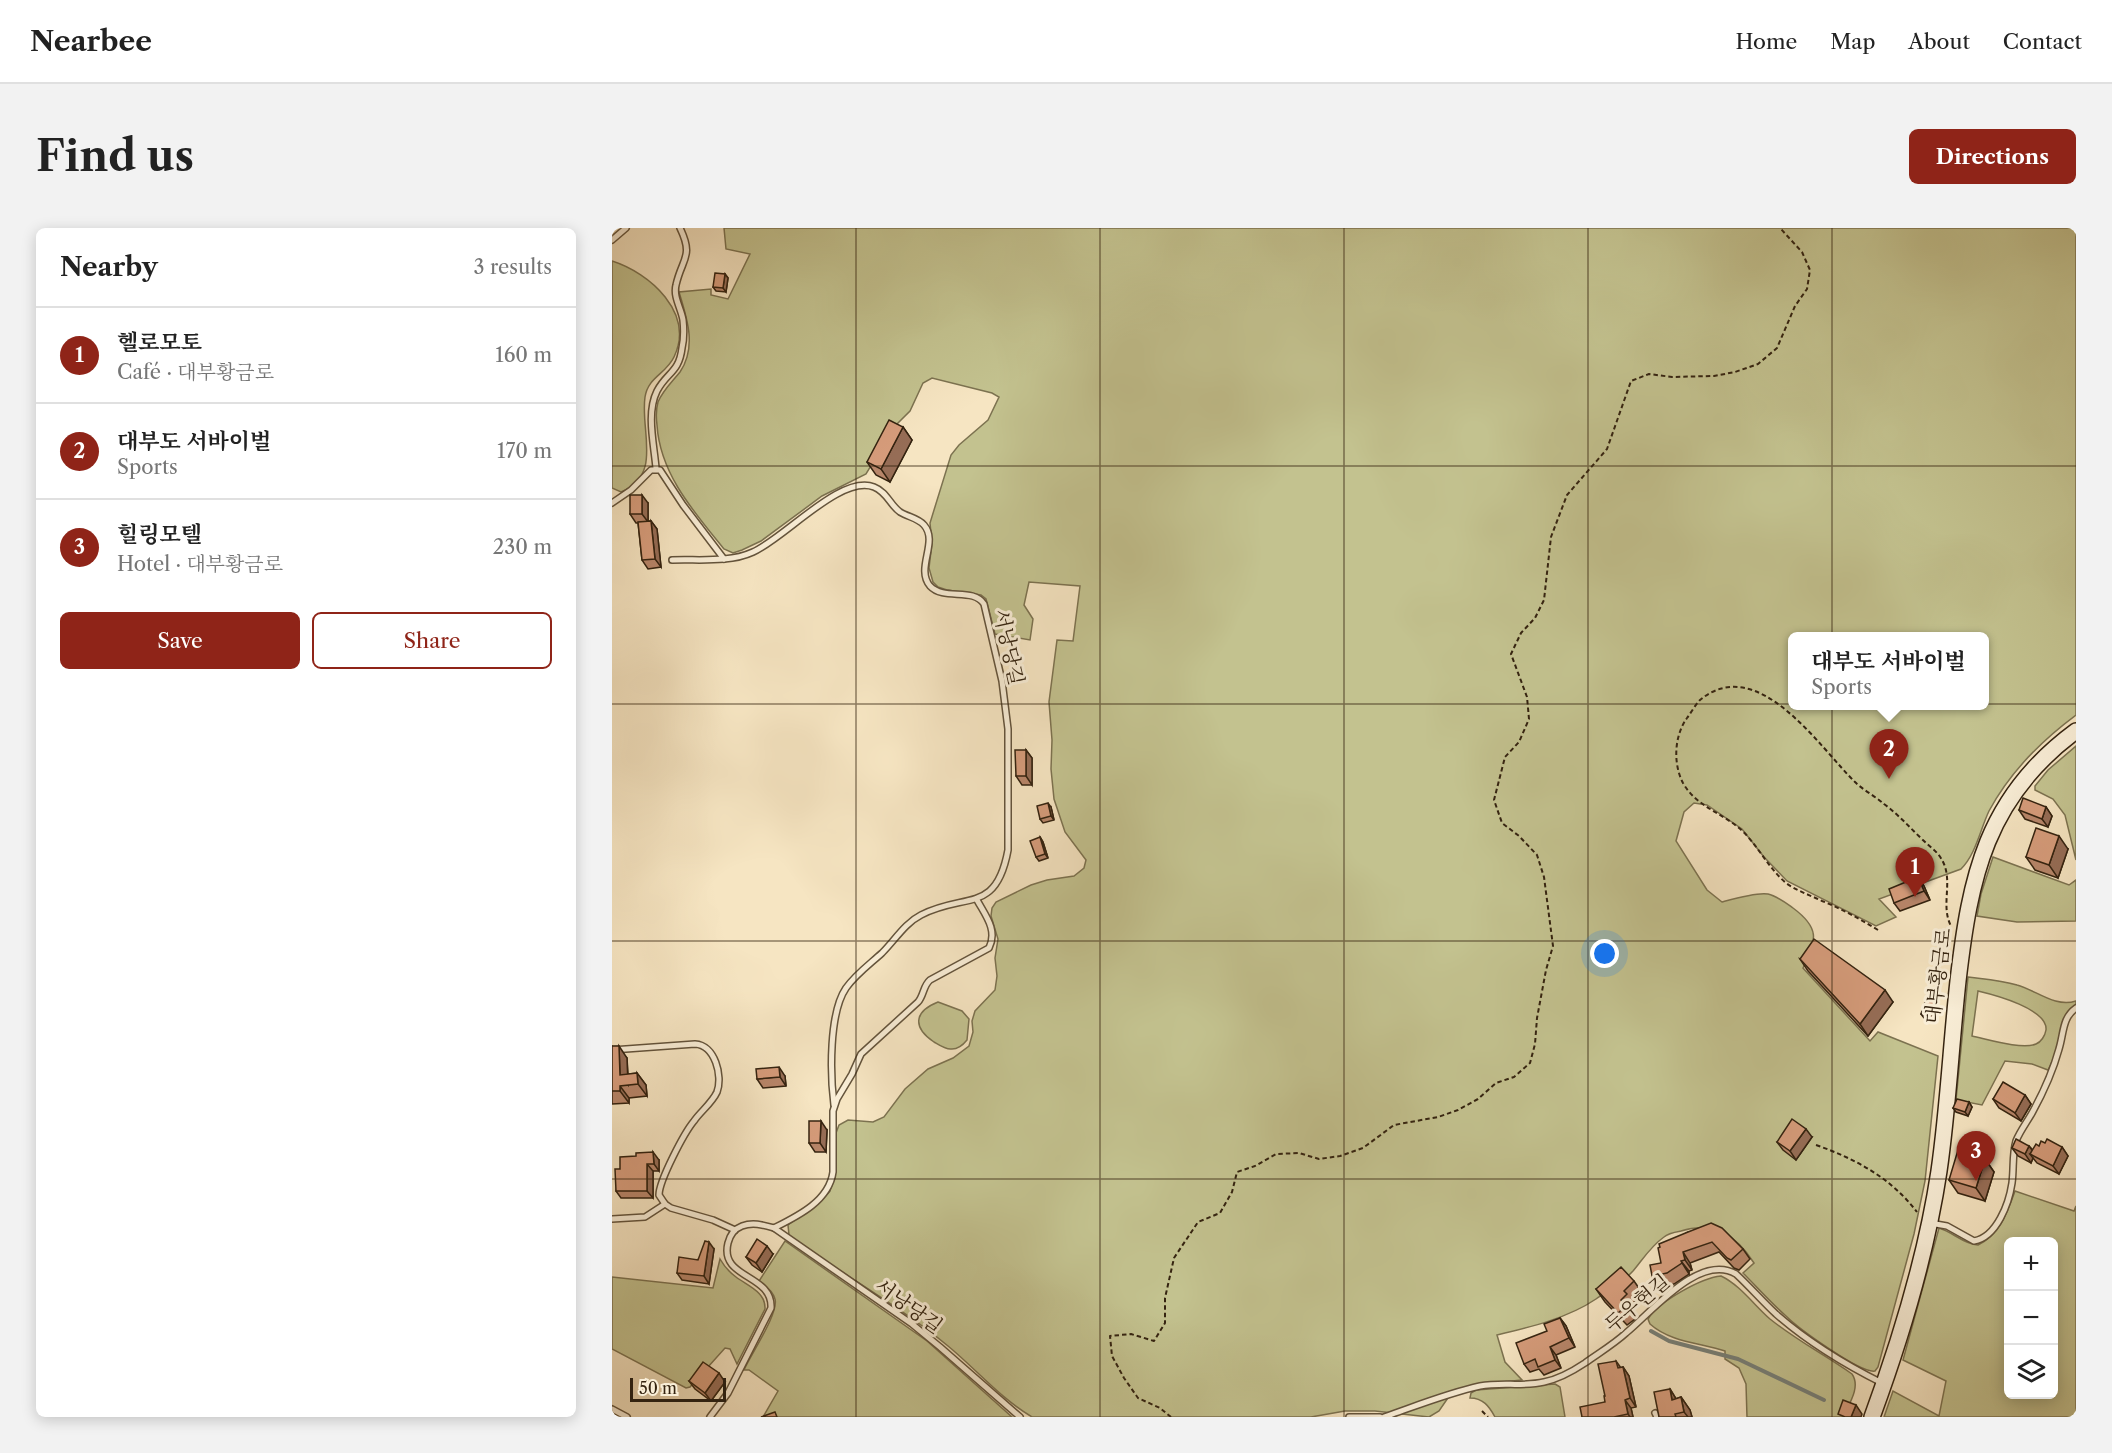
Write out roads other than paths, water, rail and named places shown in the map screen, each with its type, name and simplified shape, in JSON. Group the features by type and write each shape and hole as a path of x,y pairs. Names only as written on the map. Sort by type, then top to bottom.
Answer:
{"main road":[{"name":"대부황금로","path":"1872,1417 1907,1308 1943,1138 1963,936 1977,870 2007,803 2036,767 2076,731"}],"lane":[{"path":"612,240 626,228"},
{"path":"680,228 687,252 675,285 676,299 683,318 683,341 680,362 660,387 653,402 652,427 656,468 664,474 683,505 724,559"},
{"path":"612,503 631,490 646,473 656,468"},
{"name":"서낭당길","path":"672,560 724,559 744,556 780,536 841,491 857,486 870,486 885,494 899,512 926,526 929,538 926,578 932,588 943,593 982,600 1002,681 1008,729 1008,850 1002,875 995,885 977,900"},
{"path":"710,1417 728,1393 771,1308 770,1295 728,1261 727,1248 730,1236 735,1230 751,1224 774,1228 792,1219 819,1199 831,1182 834,1105 831,1071 837,1010 845,989 919,916 944,906 977,900 992,932 992,942 989,948 925,984 922,997 918,1002 861,1054 834,1105"},
{"path":"1925,1220 1947,1226 1974,1241 1983,1239 1996,1226 2010,1194 2013,1181 2012,1160 2016,1141 2051,1075 2065,1020 2076,1008"},
{"path":"612,1050 700,1044 710,1051 719,1078 716,1094 690,1125 661,1183 659,1196 665,1204 735,1230"},
{"path":"612,1219 645,1217 665,1204"},
{"name":"서낭당길","path":"774,1228 912,1324 1020,1417"},
{"name":"두우현길","path":"1382,1417 1482,1386 1544,1383 1559,1377 1583,1365 1615,1342 1682,1285 1701,1274 1720,1269 1736,1275 1777,1314 1811,1341 1883,1384"},
{"path":"612,1409 627,1417"},
{"path":"1349,1417 1382,1417"}],"waterway":[{"path":"1651,1331 1669,1341 1738,1359 1824,1400"}],"place":[{"name":"대부도 서바이벌","path":"1889,779"},
{"name":"헬로모토","path":"1915,897"},
{"name":"힐링모텔","path":"1976,1181"}]}
